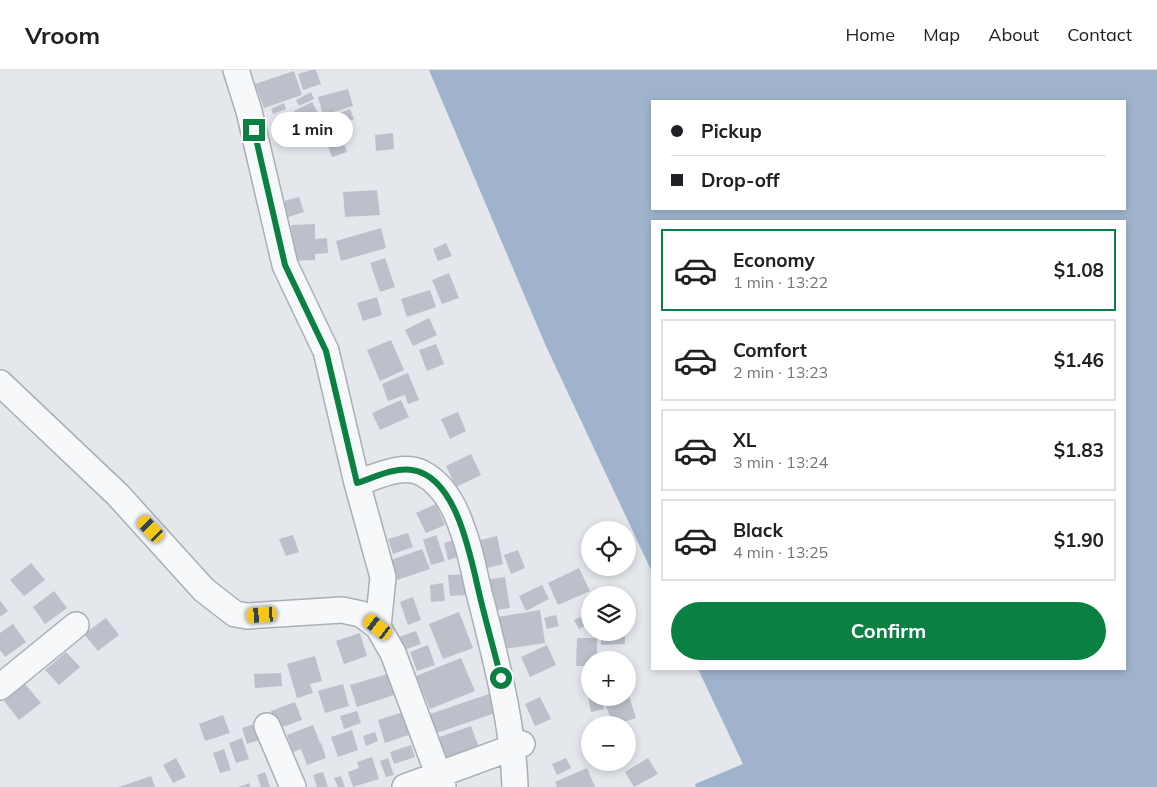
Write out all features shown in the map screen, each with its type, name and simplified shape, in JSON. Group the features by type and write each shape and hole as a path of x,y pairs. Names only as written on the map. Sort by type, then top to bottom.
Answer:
{"street":[{"path":"236,70 249,111 285,265 326,351 357,483 384,577 378,627"},
{"path":"0,383 118,495 204,590 235,614 247,616 342,610 361,614 378,627 394,654 441,781"},
{"path":"357,483 400,470 411,470 430,477 438,484 448,498 464,531 517,746 514,787"},
{"path":"0,687 76,625"},
{"path":"267,726 293,787"},
{"path":"405,787 441,781 517,746"}],"water":[{"path":"429,70 1157,70 1157,787 696,787 695,784 743,764 698,670 1126,670 1126,220 651,220 651,570 636,538 636,521 628,521 545,344"}],"building":[{"path":"316,70 321,84 303,90 298,74"},
{"path":"294,71 302,95 264,108 255,84"},
{"path":"348,89 353,106 323,115 318,97"},
{"path":"311,92 314,99 299,106 296,100"},
{"path":"312,102 320,117 302,125 294,111"},
{"path":"284,103 286,109 273,114 271,109"},
{"path":"350,109 354,119 331,128 327,118"},
{"path":"339,130 347,152 332,157 324,135"},
{"path":"393,133 394,149 376,151 375,135"},
{"path":"377,190 380,215 345,217 343,192"},
{"path":"299,197 304,212 288,217 284,201"},
{"path":"315,224 315,239 327,238 328,253 315,254 315,260 293,261 291,225"},
{"path":"381,228 386,248 341,261 336,241"},
{"path":"446,243 452,256 438,261 433,249"},
{"path":"385,258 395,287 380,292 370,263"},
{"path":"449,273 459,298 442,304 432,280"},
{"path":"430,290 436,307 407,317 401,299"},
{"path":"377,297 382,315 363,321 357,303"},
{"path":"429,318 437,335 413,346 405,330"},
{"path":"391,340 404,370 380,381 367,350"},
{"path":"436,344 444,364 427,371 419,350"},
{"path":"408,373 419,400 408,404 405,395 388,401 382,384"},
{"path":"401,400 409,417 380,430 372,413"},
{"path":"458,412 466,431 450,439 441,419"},
{"path":"471,454 481,475 456,487 446,466"},
{"path":"436,504 445,525 426,533 416,513"},
{"path":"408,533 413,547 393,554 388,539"},
{"path":"293,535 299,552 286,556 279,539"},
{"path":"436,535 445,561 431,565 423,540"},
{"path":"497,536 503,564 479,570 473,542"},
{"path":"458,539 462,556 448,560 444,543"},
{"path":"422,549 430,569 397,580 391,560"},
{"path":"518,550 525,568 511,574 504,555"},
{"path":"31,563 45,580 24,596 10,580"},
{"path":"579,568 581,576 583,576 588,586 581,586 581,595 558,605 548,583"},
{"path":"466,574 467,595 450,596 448,575"},
{"path":"505,577 510,608 489,611 484,580"},
{"path":"443,583 445,601 431,602 430,585"},
{"path":"542,585 549,599 526,611 519,596"},
{"path":"54,591 67,608 45,624 33,607"},
{"path":"413,597 421,620 408,625 400,602"},
{"path":"0,600 8,611 0,617"},
{"path":"540,610 545,643 497,650 492,618"},
{"path":"459,612 473,648 443,659 429,624"},
{"path":"556,615 559,626 547,629 544,618"},
{"path":"581,617 581,628 579,629 574,620"},
{"path":"106,618 119,635 98,651 84,634"},
{"path":"13,624 26,642 5,657 0,650 0,633"},
{"path":"416,631 421,644 401,651 396,638"},
{"path":"360,633 367,656 344,664 336,641"},
{"path":"577,638 581,638 581,641 597,641 597,651 581,651 581,666 576,666"},
{"path":"601,641 625,641 625,644 601,645"},
{"path":"428,645 435,665 417,671 410,652"},
{"path":"547,645 556,665 530,677 521,657"},
{"path":"66,652 80,667 59,685 45,670"},
{"path":"315,656 322,681 310,684 313,693 297,698 287,664"},
{"path":"461,658 475,691 430,709 416,676"},
{"path":"281,673 282,686 255,688 254,674"},
{"path":"391,673 397,694 357,707 350,685"},
{"path":"25,684 41,703 19,720 4,701"},
{"path":"343,684 349,706 325,713 318,691"},
{"path":"492,693 498,712 428,736 421,717"},
{"path":"540,697 551,719 535,726 525,704"},
{"path":"295,702 302,720 277,729 271,711"},
{"path":"590,706 603,706 604,709 591,712"},
{"path":"606,706 632,706 635,716 610,716"},
{"path":"357,711 361,723 344,729 340,716"},
{"path":"407,711 414,733 385,743 378,720"},
{"path":"223,715 230,733 205,741 199,724"},
{"path":"254,724 259,740 247,744 242,728"},
{"path":"313,725 320,743 312,746 321,743 326,758 307,765 301,749 293,752 287,735"},
{"path":"471,726 481,753 438,768 428,741"},
{"path":"352,730 358,750 338,757 331,737"},
{"path":"375,732 378,741 366,746 363,736"},
{"path":"242,738 249,759 236,763 229,743"},
{"path":"411,745 415,757 394,764 390,752"},
{"path":"224,749 231,770 220,773 213,753"},
{"path":"372,757 379,779 353,787 348,772 359,768 357,762"},
{"path":"176,758 186,777 173,783 163,765"},
{"path":"388,758 394,775 386,777 380,761"},
{"path":"566,758 571,768 557,775 552,764"},
{"path":"648,758 658,774 634,787 625,772 636,771 636,765"},
{"path":"581,771 588,771 595,787 557,787 555,782"},
{"path":"265,772 270,787 261,787 257,775"},
{"path":"323,772 328,787 317,787 313,775"},
{"path":"151,776 155,787 119,787"},
{"path":"341,776 345,787 338,787 334,778"},
{"path":"249,783 250,787 239,787"}],"route":[{"path":"254,130 285,265 326,351 357,483 400,470 411,470 430,477 438,484 448,498 464,531 501,678"}]}
